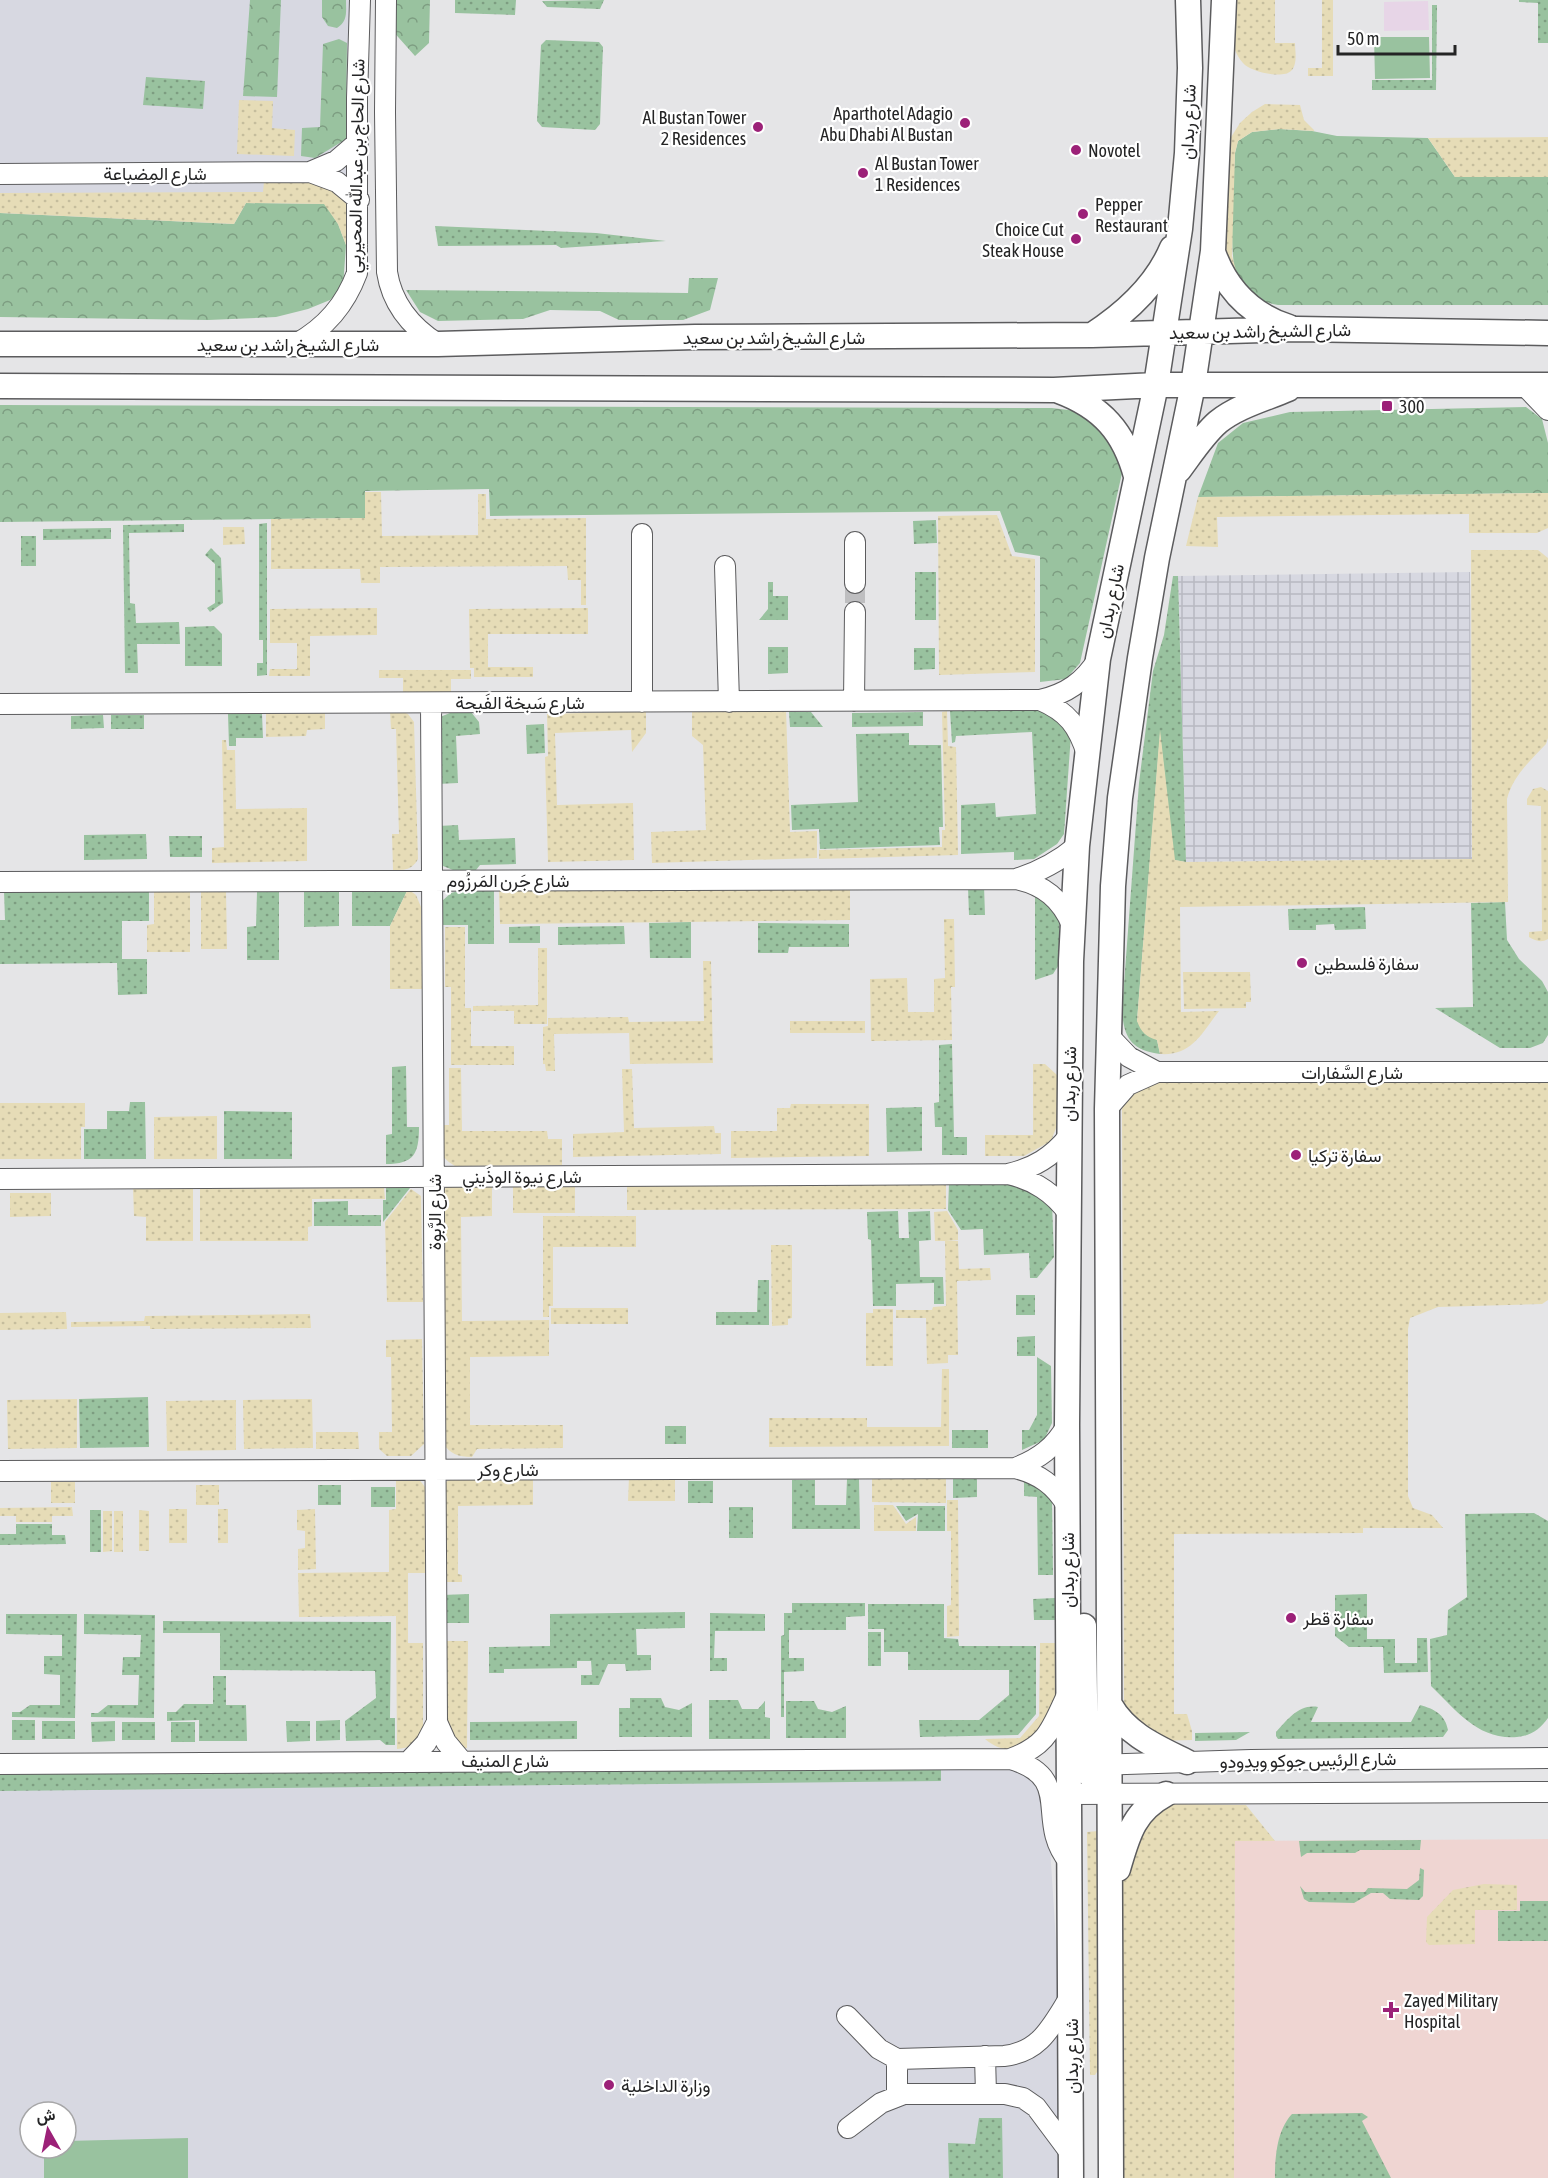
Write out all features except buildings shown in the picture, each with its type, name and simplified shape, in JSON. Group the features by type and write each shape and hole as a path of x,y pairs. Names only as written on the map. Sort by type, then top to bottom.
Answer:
{"main road":[{"name":"شارع ربدان","path":"1071,2178 1069,1794 1077,1765 1068,1692 1067,1561 1072,925 1077,846 1098,659 1156,385 1180,230 1187,153 1190,68 1188,0"},
{"name":"شارع ربدان","path":"1111,2178 1107,1109 1113,886 1120,798 1157,558 1193,385 1213,251 1224,0"},
{"path":"1092,335 1116,319 1155,279 1180,230"},
{"path":"1213,251 1219,267 1236,295 1254,311 1275,322 1297,329"},
{"name":"شارع الشيخ راشد بن سعيد","path":"0,344 438,344 706,337 1092,335 1297,329 1548,333"},
{"path":"0,386 1054,390 1156,385 1536,385"},
{"path":"1174,477 1210,430 1219,422 1232,413 1296,386"},
{"path":"1054,390 1076,397 1096,409 1123,441 1136,476"},
{"path":"1067,1561 1081,1588 1083,1602 1077,1765 1110,1794"},
{"path":"1110,1705 1116,1716 1137,1736 1186,1762"},
{"path":"1111,1891 1134,1822 1147,1806 1166,1794"}],"street":[{"name":"شارع الحاج بن عبدالله المحيربي","path":"296,344 319,329 334,314 346,298 357,273 360,0"},
{"name":"شارع الحاج بن عبدالله المحيربي","path":"386,0 385,112 389,287 404,314 425,335 438,344"},
{"name":"شارع المِضباعة","path":"310,172 336,161 358,142"},
{"name":"شارع المِضباعة","path":"0,174 310,172 337,182 358,200"},
{"path":"357,273 372,282 383,278 387,272"},
{"path":"1536,385 1548,410"},
{"path":"642,534 642,702"},
{"path":"855,542 855,583"},
{"path":"725,566 729,702"},
{"path":"854,701 855,612"},
{"name":"شارع سَبخة الفَيحة","path":"0,704 1040,700 1054,697 1080,682 1098,659"},
{"path":"1040,700 1064,713 1072,721 1079,732 1087,755"},
{"name":"شارع الرَّبوة","path":"431,702 437,1722 446,1742 460,1760"},
{"name":"شارع جَرن المَرزُوم","path":"1016,879 1042,870 1077,846"},
{"name":"شارع جَرن المَرزُوم","path":"0,882 1016,879 1034,884 1051,894 1060,903 1072,925"},
{"name":"شارع السَّفارات","path":"1108,1035 1129,1057 1157,1072"},
{"name":"شارع السَّفارات","path":"1107,1109 1128,1086 1157,1072 1548,1072"},
{"name":"شارع نيوة الوذَيني","path":"1008,1174 1036,1165 1059,1148 1069,1136"},
{"name":"شارع نيوة الوذَيني","path":"0,1179 1008,1174 1043,1187 1053,1195 1068,1214"},
{"name":"شارع وكر","path":"1015,1468 1046,1452 1062,1435 1067,1425"},
{"name":"شارع وكر","path":"0,1471 1015,1468 1037,1474 1046,1480 1068,1506"},
{"name":"شارع المنيف","path":"1010,1759 1040,1745 1050,1730 1068,1692"},
{"path":"409,1761 426,1743 437,1722"},
{"name":"شارع الرئيس جوكو ويدودو","path":"1077,1765 1251,1760 1548,1758"},
{"name":"شارع المنيف","path":"0,1764 1010,1759 1034,1768 1046,1782 1055,1838 1069,1862"},
{"path":"1251,1760 1247,1777 1252,1794"},
{"name":"شارع الرئيس جوكو ويدودو","path":"1069,1794 1548,1792"},
{"path":"847,2016 879,2049 897,2059 1015,2055 1034,2046 1047,2033 1070,1997"},
{"path":"985,2056 986,2094"},
{"path":"897,2059 897,2096"},
{"path":"848,2128 881,2103 910,2093 1014,2095 1030,2102 1042,2112 1071,2154"}],"shaded area":[{"path":"0,0 351,0 350,232 248,230 0,234"},
{"path":"1428,1 1429,30 1384,31 1384,2"},
{"path":"1470,572 1472,859 1186,862 1178,576"},
{"path":"1017,1767 1039,1778 1050,1847 1061,2021 1064,2178 0,2178 0,1768"},
{"name":"Zayed Military Hospital","path":"1548,1839 1548,2178 1234,2178 1235,1841"}],"green space":[{"path":"250,0 281,0 277,97 243,96"},
{"path":"322,0 346,0 345,19 337,28 328,26 322,17"},
{"path":"390,0 430,0 429,43 415,56 391,29"},
{"path":"455,0 516,0 515,15 455,13"},
{"path":"604,0 600,9 547,7 542,1"},
{"path":"1519,0 1548,0 1548,43 1538,43 1538,3 1519,2"},
{"path":"1432,5 1437,5 1436,90 1372,90 1372,80 1432,80"},
{"path":"1374,37 1429,37 1430,78 1375,79"},
{"path":"339,39 347,43 346,121 349,122 348,138 315,158 301,156 302,128 320,127 323,44"},
{"path":"546,40 599,42 603,47 600,124 595,130 542,127 537,121 541,45"},
{"path":"146,77 205,81 203,109 143,105"},
{"path":"1280,129 1312,131 1337,136 1428,138 1455,177 1548,177 1548,305 1278,305 1253,297 1241,287 1236,277 1234,262 1232,223 1235,153 1238,141 1252,132"},
{"path":"246,203 325,204 338,224 346,245 343,287 330,300 308,309 276,317 208,320 0,317 0,213 234,224"},
{"path":"435,226 596,233 666,241 561,248 556,245 438,246"},
{"path":"689,278 718,278 710,310 683,320 619,320 600,311 550,310 523,319 438,321 420,312 406,290 688,293"},
{"path":"0,405 1052,408 1093,413 1117,449 1122,473 1080,663 1066,679 1040,682 1040,556 1015,552 1000,511 490,516 489,489 365,491 365,518 0,522"},
{"path":"1526,407 1542,419 1548,443 1548,493 1198,497 1218,443 1243,423 1290,412"},
{"path":"936,520 937,543 914,544 913,521"},
{"path":"267,523 267,675 257,676 257,663 263,663 263,640 259,640 259,524"},
{"path":"184,524 184,532 129,533 130,603 135,604 136,623 179,622 180,644 137,644 138,673 125,673 123,525"},
{"path":"111,528 111,539 43,540 43,529"},
{"path":"21,536 36,536 36,566 21,566"},
{"path":"211,548 221,558 223,603 210,612 207,608 215,603 215,564 205,555"},
{"path":"915,572 936,572 936,620 915,620"},
{"path":"1173,576 1178,576 1186,862 1174,860 1160,734 1137,1021 1157,1040 1160,1054 1143,1050 1131,1042 1125,1029 1122,1011 1139,783 1153,671 1164,635"},
{"path":"768,582 773,582 773,596 788,596 788,620 759,620 768,609"},
{"path":"214,626 222,634 222,666 185,666 185,627"},
{"path":"768,647 788,647 788,673 768,674"},
{"path":"914,648 935,648 935,669 914,670"},
{"path":"1046,710 1071,734 1064,834 1057,844 1034,859 1014,860 1014,852 961,854 961,805 995,803 996,817 1036,814 1032,732 956,736 955,742 952,743 950,711"},
{"path":"471,712 479,722 480,734 456,736 458,783 437,784 440,717 450,713"},
{"path":"789,712 811,712 823,727 790,727"},
{"path":"923,712 923,726 852,727 852,713"},
{"path":"228,714 262,714 263,738 236,738 236,746 229,746"},
{"path":"103,715 104,728 71,729 71,716"},
{"path":"111,715 144,715 144,729 111,729"},
{"path":"544,724 545,753 527,754 526,725"},
{"path":"909,733 909,745 941,745 943,827 939,827 940,845 820,849 819,829 792,830 791,805 858,802 856,734"},
{"path":"458,825 459,840 515,838 516,864 480,865 476,870 453,870 443,866 439,855 438,826"},
{"path":"146,834 147,859 84,860 84,835"},
{"path":"169,836 202,836 202,857 170,857"},
{"path":"984,886 985,915 969,915 968,887"},
{"path":"1035,886 1059,902 1060,963 1053,974 1035,980"},
{"path":"149,889 149,921 122,921 122,959 147,959 147,994 118,995 117,963 0,964 0,920 5,920 4,891"},
{"path":"408,889 390,926 352,926 352,890"},
{"path":"462,890 494,890 494,944 468,944 468,925 442,925 442,901 451,893"},
{"path":"339,891 339,926 304,927 304,892"},
{"path":"257,892 279,892 279,960 247,960 247,927 256,926"},
{"path":"1505,902 1507,940 1519,959 1542,981 1548,992 1548,1035 1543,1043 1530,1048 1500,1048 1435,1008 1473,1007 1471,903"},
{"path":"1365,907 1366,929 1335,930 1334,924 1316,925 1316,930 1289,930 1288,909"},
{"path":"691,922 691,958 650,958 649,923"},
{"path":"758,923 849,924 849,947 789,947 788,953 758,953"},
{"path":"540,926 540,943 509,943 509,927"},
{"path":"624,926 625,944 558,945 558,927"},
{"path":"952,1044 954,1137 967,1137 967,1155 942,1155 942,1127 935,1127 934,1103 939,1102 939,1045"},
{"path":"406,1066 407,1127 419,1127 418,1144 413,1156 409,1159 395,1164 386,1164 386,1135 392,1134 392,1067"},
{"path":"130,1102 145,1102 146,1159 84,1159 84,1129 107,1129 107,1111 129,1111"},
{"path":"922,1107 922,1151 887,1152 886,1108"},
{"path":"224,1111 292,1112 292,1159 224,1159"},
{"path":"949,1183 1022,1184 1052,1202 1054,1257 1037,1278 1030,1278 1029,1253 984,1255 983,1229 961,1230 948,1210"},
{"path":"386,1188 410,1188 383,1222 383,1200 386,1200"},
{"path":"348,1201 348,1215 381,1215 381,1226 314,1226 314,1202"},
{"path":"898,1211 899,1238 909,1238 908,1212 930,1211 931,1240 919,1241 920,1277 943,1277 944,1304 934,1304 934,1283 896,1284 896,1306 873,1306 871,1240 868,1239 867,1212"},
{"path":"758,1280 769,1280 769,1325 716,1325 716,1312 757,1312"},
{"path":"1016,1295 1035,1295 1035,1315 1016,1315"},
{"path":"1035,1336 1035,1356 1017,1356 1017,1337"},
{"path":"1037,1357 1051,1366 1052,1423 1044,1440 1022,1450 1022,1430 1029,1430 1037,1415"},
{"path":"148,1397 149,1447 80,1448 79,1399"},
{"path":"665,1426 686,1426 686,1444 665,1444"},
{"path":"952,1430 988,1430 988,1448 952,1448"},
{"path":"977,1477 977,1497 953,1498 953,1478"},
{"path":"847,1479 859,1479 860,1529 792,1529 792,1480 815,1480 815,1505 846,1505"},
{"path":"1024,1479 1052,1499 1053,1575 1038,1575 1037,1497 1024,1496"},
{"path":"688,1481 713,1481 713,1503 688,1503"},
{"path":"318,1485 341,1485 341,1505 318,1505"},
{"path":"371,1487 395,1487 395,1507 371,1507"},
{"path":"896,1506 945,1506 945,1531 917,1531 918,1514 906,1521"},
{"path":"729,1507 753,1507 753,1538 729,1538"},
{"path":"90,1510 101,1510 101,1552 90,1552"},
{"path":"1534,1513 1548,1521 1548,1718 1531,1733 1517,1737 1503,1737 1491,1734 1469,1722 1431,1686 1430,1639 1447,1635 1448,1610 1467,1597 1465,1514"},
{"path":"16,1524 52,1524 52,1535 65,1535 66,1544 0,1545 0,1534 16,1534"},
{"path":"469,1594 469,1623 442,1623 442,1595"},
{"path":"1367,1594 1367,1639 1395,1639 1395,1663 1417,1663 1417,1638 1427,1638 1428,1672 1384,1673 1383,1647 1349,1647 1335,1636 1335,1595"},
{"path":"1055,1598 1055,1620 1034,1620 1033,1599"},
{"path":"792,1603 865,1603 865,1616 846,1617 846,1630 789,1630 789,1658 804,1658 804,1671 784,1672 784,1717 781,1717 781,1636 784,1635 784,1613 792,1613"},
{"path":"868,1604 944,1604 944,1638 958,1639 959,1646 1036,1646 1036,1714 1018,1735 920,1737 919,1720 979,1720 1009,1695 1009,1670 908,1670 908,1652 884,1652 884,1629 868,1629"},
{"path":"685,1612 685,1628 636,1629 637,1655 651,1655 651,1670 626,1671 625,1664 608,1664 599,1685 581,1685 581,1675 592,1675 591,1661 577,1661 577,1668 504,1669 504,1673 489,1673 489,1647 550,1646 550,1614"},
{"path":"710,1613 765,1614 765,1631 715,1631 714,1658 727,1658 727,1671 710,1671"},
{"path":"6,1614 77,1614 75,1718 12,1717 12,1712 20,1712 30,1705 60,1705 60,1675 44,1674 44,1656 62,1656 62,1635 6,1634"},
{"path":"84,1614 155,1615 154,1718 91,1717 91,1713 98,1713 108,1705 138,1705 139,1675 122,1675 123,1657 140,1657 141,1635 84,1634"},
{"path":"163,1621 391,1622 390,1718 395,1718 395,1745 386,1745 380,1740 346,1741 345,1721 376,1698 375,1671 220,1670 220,1633 163,1633"},
{"path":"868,1632 881,1632 881,1666 868,1666"},
{"path":"213,1676 226,1676 226,1705 246,1705 247,1741 199,1741 199,1720 167,1721 167,1712 176,1712 184,1704 213,1704"},
{"path":"630,1698 661,1698 665,1707 679,1710 692,1703 692,1737 619,1737 619,1708 630,1708"},
{"path":"709,1700 738,1700 742,1709 758,1709 765,1701 765,1717 770,1718 770,1739 709,1739"},
{"path":"786,1701 814,1701 818,1709 832,1712 846,1706 846,1738 786,1738"},
{"path":"1420,1705 1442,1716 1448,1730 1443,1737 1278,1739 1276,1736 1276,1732 1290,1718 1305,1708 1318,1707 1311,1722 1411,1722"},
{"path":"12,1720 35,1720 35,1740 12,1740"},
{"path":"340,1720 340,1740 316,1741 316,1721"},
{"path":"42,1721 75,1721 75,1739 42,1739"},
{"path":"115,1721 115,1741 92,1742 91,1722"},
{"path":"286,1721 310,1721 310,1741 287,1742"},
{"path":"577,1721 577,1739 470,1740 470,1722"},
{"path":"122,1722 155,1722 155,1740 122,1740"},
{"path":"171,1722 195,1722 195,1742 171,1742"},
{"path":"1250,1732 1236,1740 1195,1741 1195,1733"},
{"path":"941,1764 941,1781 0,1791 0,1774"},
{"path":"1421,1840 1420,1850 1307,1853 1301,1857 1299,1841"},
{"path":"1420,1868 1424,1870 1423,1896 1419,1900 1390,1899 1383,1893 1371,1893 1354,1903 1309,1902 1304,1899 1300,1886 1305,1892 1365,1892 1368,1888 1407,1889 1419,1880"},
{"path":"1520,1901 1548,1901 1548,1941 1498,1941 1498,1911 1520,1911"},
{"path":"1362,2113 1368,2117 1362,2121 1391,2178 1275,2178 1276,2152 1280,2135 1292,2114"},
{"path":"979,2118 1002,2118 1003,2178 949,2178 948,2143 975,2144"},
{"path":"188,2138 188,2178 44,2178 44,2160 78,2160 78,2141"}],"sand":[{"path":"1230,0 1275,0 1275,43 1295,43 1295,61 1291,71 1281,74 1267,73 1252,69 1243,63 1233,41"},
{"path":"1322,0 1333,0 1333,76 1308,76 1308,68 1322,68"},
{"path":"239,100 273,101 272,128 295,130 294,156 237,154"},
{"path":"1265,104 1300,105 1304,120 1315,131 1280,129 1252,132 1238,141 1235,153 1232,256 1242,292 1225,252 1228,142 1240,123"},
{"path":"1548,137 1548,177 1455,177 1428,138"},
{"path":"264,181 324,181 347,200 346,245 338,224 324,204 246,203 234,224 0,213 0,193 263,192"},
{"path":"365,492 381,492 382,536 478,535 478,494 486,494 486,519 586,518 586,605 581,605 581,580 568,580 567,566 380,567 380,583 361,583 360,569 271,569 271,519 365,518"},
{"path":"1548,493 1548,528 1537,533 1469,533 1469,514 1217,517 1218,547 1186,546 1198,497"},
{"path":"997,515 1012,556 1035,559 1035,672 939,675 938,516"},
{"path":"223,527 244,527 245,544 223,545"},
{"path":"1471,550 1538,550 1548,558 1548,738 1546,744 1513,783 1507,799 1508,902 1180,907 1181,1012 1219,1011 1195,1042 1180,1051 1160,1054 1157,1040 1144,1034 1137,1021 1160,730 1175,860 1186,862 1472,859"},
{"path":"377,608 377,635 310,636 310,676 269,676 270,669 297,669 297,643 270,643 270,609"},
{"path":"588,608 588,634 488,634 488,667 533,667 533,677 474,677 474,668 470,668 469,609"},
{"path":"379,670 471,670 471,679 451,679 451,692 403,692 403,678 379,678"},
{"path":"786,709 790,832 817,831 817,858 652,863 651,832 706,830 703,745 692,736 692,712"},
{"path":"399,710 408,714 414,722 418,859 408,869 393,870 392,834 399,834 396,729 391,729 390,711"},
{"path":"646,711 646,733 632,752 631,730 555,733 557,805 633,803 634,860 548,862 545,757 548,756 547,714"},
{"path":"947,711 948,746 956,747 958,855 819,859 819,850 942,847 942,830 945,830 942,712"},
{"path":"325,713 325,729 307,730 306,736 266,737 266,714"},
{"path":"222,740 226,740 227,750 235,750 236,809 307,808 307,861 212,863 212,848 224,847"},
{"path":"1541,787 1548,791 1548,939 1541,941 1529,937 1529,932 1542,931 1541,806 1527,805 1527,799 1533,789"},
{"path":"850,887 850,920 500,924 499,891"},
{"path":"408,889 416,895 421,907 422,989 390,989 390,926"},
{"path":"226,890 227,949 201,949 201,891"},
{"path":"154,891 190,891 190,952 147,952 147,925 154,924"},
{"path":"944,919 954,919 955,987 951,987 952,1040 871,1041 870,979 907,978 908,1012 934,1012 934,979 945,978"},
{"path":"445,927 465,927 465,1008 471,1008 471,1046 514,1046 514,1065 451,1065 451,987 445,987"},
{"path":"538,948 547,948 547,1024 514,1024 514,1011 473,1011 473,1006 538,1005"},
{"path":"703,961 711,961 713,1063 630,1064 629,1029 629,1033 554,1034 555,1071 546,1071 545,1064 543,1064 543,1027 548,1026 548,1018 628,1017 629,1022 704,1021"},
{"path":"1183,972 1250,972 1251,1002 1246,1002 1246,1008 1184,1009"},
{"path":"790,1021 865,1021 865,1033 790,1033"},
{"path":"1033,1064 1045,1064 1057,1075 1058,1123 1051,1141 1024,1156 985,1156 985,1135 1033,1135"},
{"path":"449,1068 461,1068 462,1131 547,1131 548,1139 562,1139 562,1165 455,1166 449,1162 439,1149 437,1125 449,1125"},
{"path":"622,1069 632,1069 634,1128 714,1126 715,1133 721,1133 721,1154 573,1157 573,1134 624,1132"},
{"path":"1540,1077 1548,1083 1548,1300 1542,1304 1438,1307 1410,1318 1408,1329 1408,1496 1413,1508 1432,1515 1443,1528 1363,1528 1363,1533 1174,1534 1174,1714 1187,1714 1192,1740 1157,1741 1124,1711 1122,1109 1127,1091 1139,1081"},
{"path":"0,1103 85,1103 85,1127 81,1127 81,1159 0,1159"},
{"path":"791,1104 869,1104 869,1156 731,1158 731,1131 777,1131 777,1108 790,1108"},
{"path":"217,1116 217,1159 154,1159 154,1117"},
{"path":"492,1182 492,1216 461,1217 462,1321 549,1320 549,1356 470,1357 470,1425 563,1425 563,1448 477,1449 472,1457 467,1457 451,1452 442,1442 443,1190 452,1183"},
{"path":"946,1182 946,1209 627,1210 627,1183"},
{"path":"513,1185 575,1185 575,1213 513,1213"},
{"path":"133,1188 193,1188 193,1241 146,1241 146,1217 134,1216"},
{"path":"384,1188 385,1199 312,1199 312,1226 308,1227 308,1241 200,1241 200,1189"},
{"path":"411,1189 421,1196 423,1302 387,1302 385,1222"},
{"path":"10,1193 51,1193 51,1216 10,1217"},
{"path":"947,1211 958,1230 958,1240 946,1241 958,1241 959,1269 990,1268 991,1280 957,1281 958,1355 948,1355 948,1363 927,1364 926,1318 896,1318 896,1310 932,1310 933,1307 946,1306 945,1241 935,1241 934,1212"},
{"path":"543,1216 636,1216 636,1247 553,1247 553,1306 549,1306 549,1317 543,1317"},
{"path":"771,1245 792,1245 792,1318 788,1319 788,1325 772,1326"},
{"path":"551,1308 628,1308 628,1324 551,1324"},
{"path":"873,1309 893,1309 893,1366 866,1366 866,1313 873,1313"},
{"path":"66,1312 67,1329 0,1330 0,1313"},
{"path":"310,1314 311,1328 71,1327 71,1322 144,1321 145,1316"},
{"path":"422,1339 424,1444 411,1456 387,1456 379,1449 379,1432 392,1432 391,1357 386,1357 386,1340"},
{"path":"942,1369 949,1369 949,1446 769,1447 769,1418 867,1418 867,1427 941,1427"},
{"path":"77,1399 77,1448 8,1449 7,1400"},
{"path":"312,1399 313,1448 244,1449 243,1400"},
{"path":"236,1400 236,1450 167,1451 166,1401"},
{"path":"316,1432 358,1432 359,1449 316,1449"},
{"path":"396,1475 418,1478 425,1487 425,1573 408,1573 408,1643 423,1643 423,1735 412,1745 397,1749 396,1616 299,1617 298,1573 389,1572 389,1510 396,1509"},
{"path":"456,1475 533,1475 533,1505 458,1506 458,1574 462,1575 462,1582 441,1582 441,1494 446,1482"},
{"path":"872,1476 946,1477 946,1503 872,1502"},
{"path":"629,1477 675,1477 675,1501 628,1501"},
{"path":"51,1482 75,1482 75,1503 51,1503"},
{"path":"196,1485 219,1485 219,1505 196,1505"},
{"path":"947,1500 958,1500 959,1636 947,1637 947,1606 951,1605 951,1531 947,1531"},
{"path":"874,1505 893,1505 906,1524 916,1517 916,1531 874,1531"},
{"path":"72,1507 73,1516 52,1516 52,1522 16,1522 16,1516 0,1516 0,1508"},
{"path":"169,1509 187,1509 187,1543 169,1543"},
{"path":"218,1509 228,1509 228,1543 218,1543"},
{"path":"315,1509 316,1569 298,1570 298,1549 305,1548 305,1531 297,1530 297,1510"},
{"path":"139,1510 149,1511 149,1551 139,1551"},
{"path":"103,1511 112,1511 112,1551 103,1552"},
{"path":"114,1511 123,1511 123,1552 114,1552"},
{"path":"441,1641 468,1641 467,1748 457,1748 444,1737"},
{"path":"1040,1643 1058,1643 1057,1721 1022,1746 1005,1749 995,1746 985,1739 1020,1738 1039,1716"},
{"path":"1151,1804 1246,1805 1275,1841 1235,1841 1234,2178 1120,2178 1117,1834 1129,1813"},
{"path":"1098,1831 1101,2066 1095,2075 1090,2075 1087,1832"},
{"path":"1484,1884 1517,1885 1517,1910 1475,1910 1475,1944 1429,1945 1426,1942 1427,1917 1453,1890"}],"tunnel":[{"path":"855,583 855,612"}],"place":[{"name":"Aparthotel Adagio Abu Dhabi Al Bustan","path":"965,123"},
{"name":"Al Bustan Tower 2 Residences","path":"758,127"},
{"name":"Novotel","path":"1076,150"},
{"name":"Al Bustan Tower 1 Residences","path":"863,173"},
{"name":"Pepper Restaurant","path":"1083,214"},
{"name":"Choice Cut Steak House","path":"1076,239"},
{"name":"300","path":"1387,406"},
{"name":"سفارة فلسطين","path":"1302,963"},
{"name":"سفارة تركيا","path":"1296,1155"},
{"name":"سفارة قطر","path":"1291,1618"},
{"name":"Zayed Military Hospital","path":"1391,2010"},
{"name":"وزارة الداخلية","path":"609,2085"}]}
